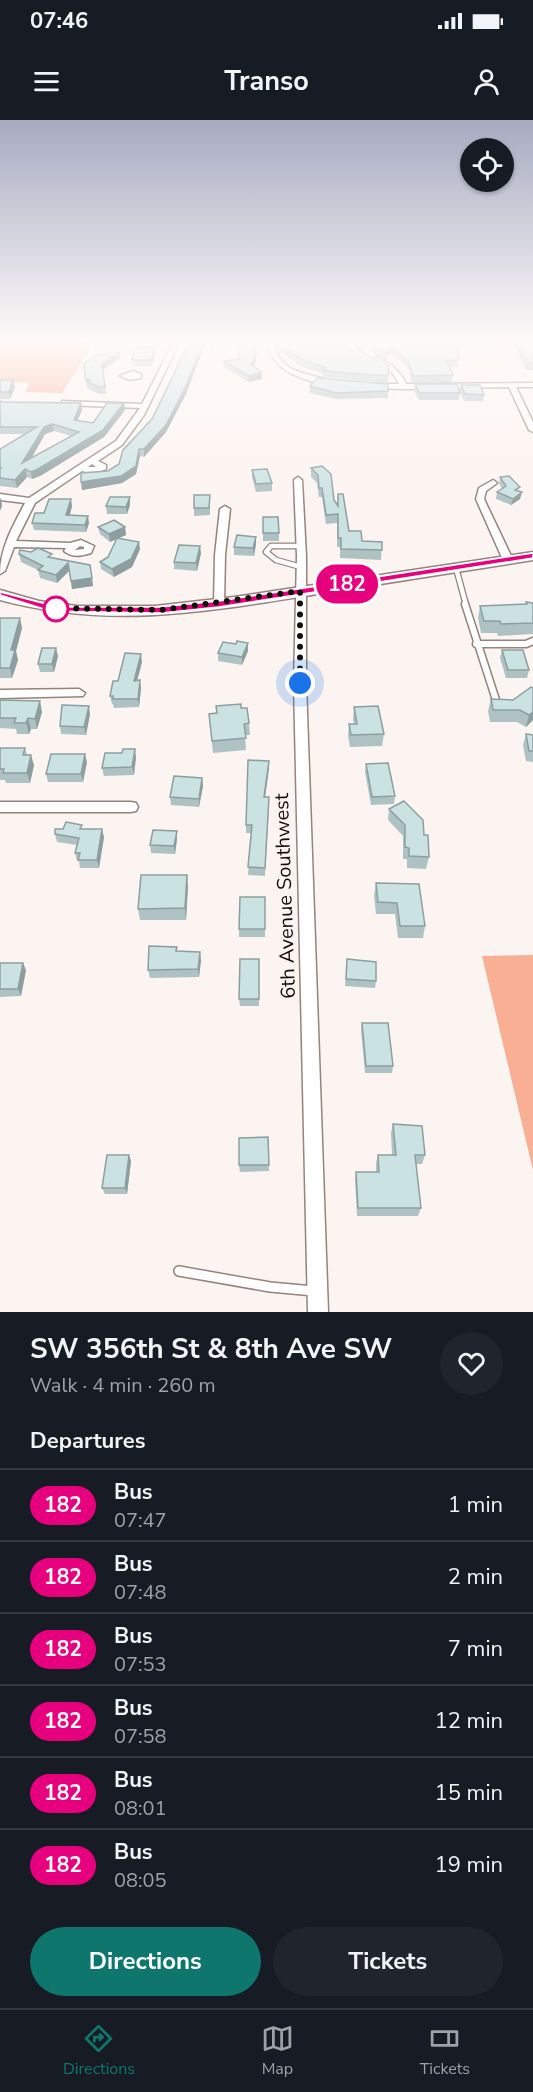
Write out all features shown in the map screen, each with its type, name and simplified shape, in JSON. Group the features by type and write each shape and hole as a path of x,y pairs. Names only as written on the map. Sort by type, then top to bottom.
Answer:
{"main road":[{"path":"0,595 50,608 69,610 161,610 219,604 533,556"}],"street":[{"path":"0,572 31,501 119,443 150,397"},
{"path":"517,397 533,430"},
{"path":"58,403 145,406"},
{"name":"6th Avenue Southwest","path":"297,480 303,529 300,591 318,1312"},
{"path":"493,483 482,490 480,499 508,560"},
{"path":"0,497 31,501"},
{"path":"219,604 225,509"},
{"path":"11,544 71,546"},
{"path":"0,694 79,693"},
{"path":"0,807 131,807"}],"lane":[{"path":"301,567 276,560 266,552 271,546 302,546"},
{"path":"456,568 476,644 496,700"},
{"path":"476,644 526,644 533,641"},
{"path":"179,1271 270,1287 318,1291"}],"shaded area":[{"path":"533,955 533,1170 482,956"}],"building":[{"path":"163,397 181,397 166,425 144,449 139,449 136,466 121,476 81,482 81,473 108,471 119,464 123,450 152,419"},
{"path":"0,401 81,403 74,420 93,423 107,403 124,403 103,430 38,469 31,472 25,469 15,480 0,478 0,449 37,427 0,427","holes":["52,424 79,432 22,463 44,427"]},
{"path":"322,466 331,474 334,500 338,506 338,494 343,494 349,531 361,531 362,541 382,542 382,550 341,549 341,538 338,538 338,514 326,515 318,475 311,468"},
{"path":"267,469 272,483 256,484 252,470"},
{"path":"509,476 520,487 515,490 522,492 513,499 497,492 506,486 500,477"},
{"path":"194,495 210,495 209,508 194,508"},
{"path":"110,497 130,497 126,507 106,506"},
{"path":"49,499 71,499 66,515 88,516 85,525 32,523 35,513 44,513"},
{"path":"263,517 278,517 279,533 263,533"},
{"path":"114,520 125,527 109,534 98,527"},
{"path":"237,535 256,537 253,548 234,547"},
{"path":"117,538 139,542 131,559 112,569 100,562 108,557"},
{"path":"179,545 200,546 196,563 174,562"},
{"path":"38,548 52,554 48,557 90,565 92,578 71,581 68,563 56,575 38,570 43,566 19,554 20,550 31,552"},
{"path":"526,602 533,603 533,623 501,624 500,621 484,621 480,606 527,604"},
{"path":"0,618 20,618 11,650 15,650 10,668 0,668"},
{"path":"237,641 248,643 242,657 218,653 223,642 236,644"},
{"path":"42,648 56,648 52,664 38,664"},
{"path":"502,650 523,650 529,670 508,670"},
{"path":"125,653 141,654 134,681 140,680 138,699 113,699 113,696 110,696 113,681 118,681"},
{"path":"531,687 533,688 533,712 529,715 520,710 493,710 491,699 513,700"},
{"path":"0,700 40,701 35,719 28,718 26,723 14,723 16,718 0,718"},
{"path":"241,704 241,708 247,708 249,723 244,724 246,738 212,741 209,714 217,713 216,706"},
{"path":"62,705 89,706 84,727 60,726"},
{"path":"378,706 384,734 351,735 349,724 357,724 354,707"},
{"path":"526,734 533,735 533,751 529,751"},
{"path":"0,748 25,748 23,755 31,755 27,773 3,773 4,769 0,769"},
{"path":"123,749 135,749 132,767 102,768 105,753 122,753"},
{"path":"51,754 85,754 81,774 46,774"},
{"path":"248,760 269,761 264,797 269,797 265,868 248,867 252,825 246,825"},
{"path":"388,763 395,796 372,797 366,764"},
{"path":"174,776 202,778 199,799 170,797"},
{"path":"404,801 423,820 424,835 428,835 429,857 409,856 409,848 405,847 405,825 389,809"},
{"path":"66,822 82,825 80,829 102,829 97,860 78,860 80,853 75,853 79,838 55,834 55,829 63,829"},
{"path":"153,830 177,831 174,846 150,845"},
{"path":"141,875 187,875 185,908 138,909"},
{"path":"376,883 419,884 425,926 400,926 397,903 378,902"},
{"path":"240,897 265,897 265,929 239,929"},
{"path":"149,946 177,947 176,951 200,952 198,969 148,970"},
{"path":"240,959 259,959 259,999 239,999"},
{"path":"347,959 376,962 376,981 346,979"},
{"path":"0,963 23,963 18,989 0,989"},
{"path":"362,1023 388,1023 393,1066 366,1066"},
{"path":"393,1124 422,1126 425,1155 415,1155 421,1208 358,1208 356,1172 379,1172 378,1155 396,1155"},
{"path":"268,1137 269,1165 239,1165 239,1138"},
{"path":"107,1155 129,1155 125,1188 102,1188"}],"bus line":[{"name":"182","path":"0,595 30,604 69,610 161,610 219,604 533,556"}],"route":[{"path":"56,609 50,608 113,611 161,610 219,604 300,591 300,683"}]}
